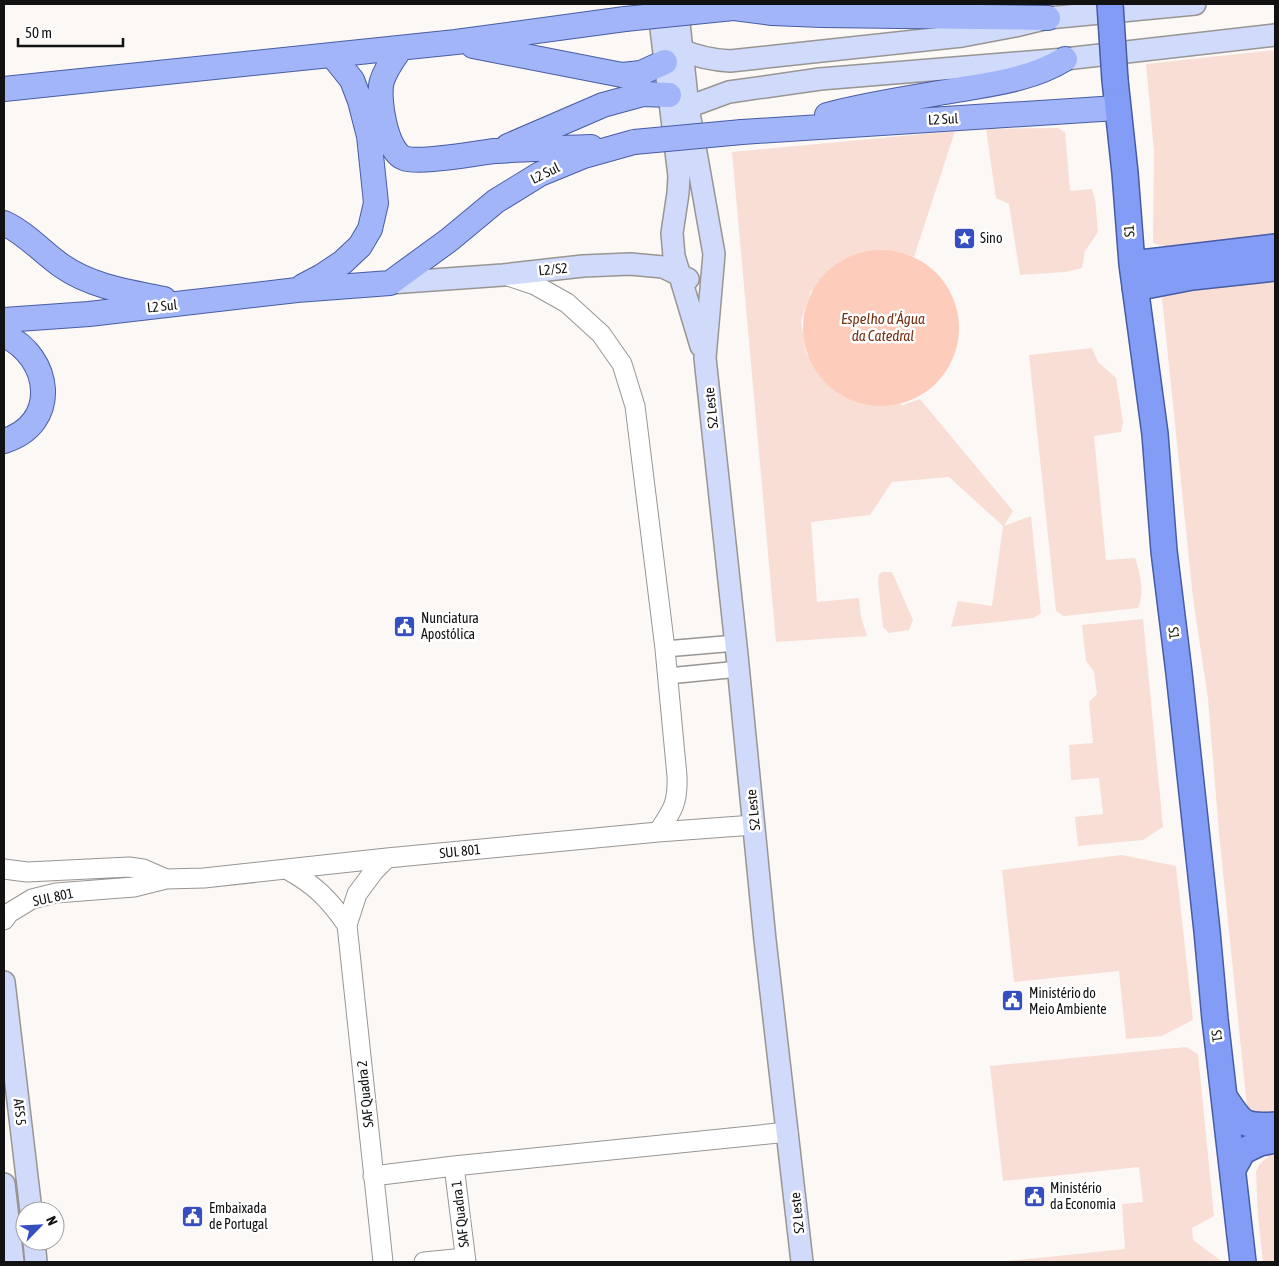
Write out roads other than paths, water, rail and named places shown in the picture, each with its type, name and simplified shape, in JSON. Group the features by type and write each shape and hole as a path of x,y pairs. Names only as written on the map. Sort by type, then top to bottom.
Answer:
{"highway":[{"name":"S1","path":"1110,4 1117,108 1134,276 1155,434 1164,551 1208,931 1215,1019 1243,1262"},
{"path":"1134,276 1275,247"},
{"path":"1134,276 1192,277 1275,268"},
{"path":"1225,1098 1238,1119 1254,1127 1275,1125"},
{"path":"1233,1169 1243,1151 1260,1143 1275,1140"}],"main road":[{"name":"S2 Leste","path":"658,4 673,56 679,101 714,254 705,358"},
{"name":"S2 Leste","path":"673,56 677,4"},
{"path":"4,89 456,42 625,18 770,4"},
{"path":"738,7 772,13 822,15 1048,18 1195,4"},
{"path":"456,42 622,75 641,74 673,56 730,60 962,36 1048,18"},
{"path":"495,151 603,105 642,94 679,101 820,79 1065,59 1275,35"},
{"path":"401,48 388,66 381,83 381,106 390,144 396,153 404,158 421,160 495,151 628,144"},
{"path":"298,290 336,267 360,246 370,229 376,203 369,136 360,101 352,80 332,55"},
{"path":"783,128 854,108 1031,75 1065,59"},
{"name":"S2 Leste","path":"679,101 679,176 672,233 674,256 705,358 739,669 765,940 802,1262"},
{"name":"L2 Sul","path":"4,320 89,314 190,304 298,290 390,283 449,240 496,201 540,174 584,156 628,144 783,128 1117,108"},
{"path":"675,218 684,212 694,212 706,216"},
{"path":"4,223 24,235 64,267 89,280 128,292 190,304"},
{"name":"L2/S2","path":"390,283 503,275 583,266 630,264 663,267 679,273 688,279 698,281 713,278"},
{"path":"4,335 27,352 42,378 44,391 42,406 36,418 25,430 4,441"},
{"name":"AFS 5","path":"4,982 8,1050 30,1201"},
{"path":"4,1184 13,1262"}],"street":[{"path":"503,275 535,285 567,303 602,334 622,364 635,406 668,676 678,794 673,811 658,832"},
{"path":"665,649 736,643"},
{"path":"668,676 739,669"},
{"name":"SUL 801","path":"4,920 9,913 32,899 56,893 134,887 166,879 204,878 387,858 658,832 754,825"},
{"name":"SAF Quadra 2","path":"383,1262 347,925 357,894 374,871 387,858"},
{"name":"SUL 801","path":"4,869 27,872 129,867 144,869 166,879"},
{"path":"87,869 89,891"},
{"name":"SAF Quadra 2","path":"286,869 303,878 319,890 333,905 347,925"},
{"path":"373,1176 788,1132"},
{"name":"SAF Quadra 1","path":"454,1166 466,1260"},
{"path":"424,1262 466,1260"}],"water":[{"name":"Espelho d'Água da Catedral","path":"873,250 889,250 904,253 918,259 931,267 942,278 956,305 959,328 958,343 950,365 942,378 931,389 904,403 889,406 873,406 858,403 844,397 831,389 820,378 806,351 803,336 803,320 806,305 812,291 820,278 831,267 858,253"}],"place":[{"name":"Sino","path":"964,238"},
{"name":"Nunciatura Apostólica","path":"405,626"},
{"name":"Ministério do Meio Ambiente","path":"1013,1001"},
{"name":"Ministério da Economia","path":"1034,1196"},
{"name":"Embaixada de Portugal","path":"193,1216"}]}
